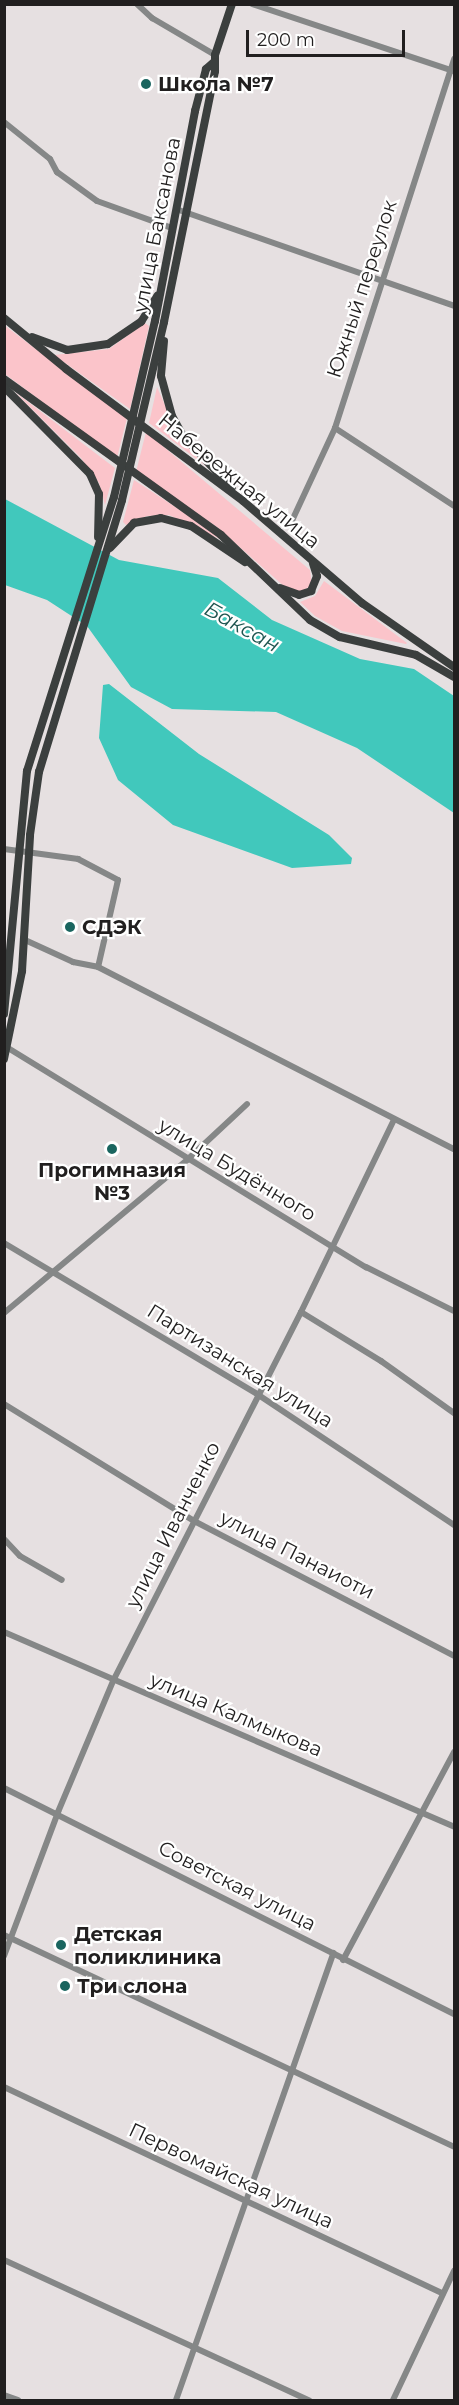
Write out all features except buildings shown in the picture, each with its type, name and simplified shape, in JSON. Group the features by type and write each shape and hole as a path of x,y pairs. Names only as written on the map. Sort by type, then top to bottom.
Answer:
{"main road":[{"name":"улица Баксанова","path":"143,399 172,228 204,78 214,58 232,4"},
{"name":"улица Баксанова","path":"143,399 164,322 215,71 214,58"},
{"path":"13,325 55,349 97,348 117,340 141,322 162,287"},
{"name":"Набережная улица","path":"4,318 243,501 362,603 454,667"},
{"path":"164,322 161,376 172,416 187,441 243,501"},
{"path":"4,379 221,535 268,581 325,630 416,655 454,677"},
{"path":"4,387 62,442 96,484 100,506 96,548"},
{"path":"4,1059 8,1048 25,940 28,854 41,764 108,552 118,498 143,399"},
{"path":"4,1014 27,771 96,548 118,498"},
{"path":"108,552 120,534 134,524 172,519 199,531 257,570"},
{"path":"268,581 293,595 306,594 316,582 311,561"}],"street":[{"path":"137,4 152,18 214,58"},
{"path":"252,4 453,70"},
{"name":"Южный переулок","path":"290,525 334,428 453,70 454,59"},
{"path":"4,122 50,159 57,172 97,201 172,228"},
{"path":"176,209 454,306"},
{"path":"334,428 454,506"},
{"path":"4,849 18,853 78,858 118,880 98,967"},
{"path":"25,940 74,962 98,967 454,1149"},
{"name":"улица Будённого","path":"8,1048 187,1160 333,1246 454,1311"},
{"path":"4,1313 187,1160 247,1104"},
{"name":"улица Иванченко","path":"4,1956 8,1937 113,1681 257,1394 301,1312 394,1120"},
{"name":"Партизанская улица","path":"4,1243 54,1269 257,1394 454,1524"},
{"path":"301,1312 381,1361 454,1413"},
{"name":"улица Панаиоти","path":"4,1404 194,1521 454,1656"},
{"path":"4,1539 20,1556 62,1580"},
{"name":"улица Калмыкова","path":"4,1632 454,1827"},
{"path":"343,1960 454,1752"},
{"name":"Советская улица","path":"4,1788 58,1812 343,1960 454,2014"},
{"path":"8,1937 454,2147"},
{"path":"176,2400 333,1953"},
{"name":"Первомайская улица","path":"4,2087 443,2294"},
{"path":"4,2260 309,2400"},
{"path":"393,2400 454,2271"},
{"path":"4,2395 18,2400"}],"shaded area":[{"path":"145,323 149,326 130,409 54,355 109,349"},
{"path":"4,325 127,418 117,458 5,374"},
{"path":"157,387 178,435 211,470 149,423"},
{"path":"15,392 115,468 105,505 99,483 81,458"},
{"path":"146,432 310,570 312,585 299,593 286,588 217,527 136,472"},
{"path":"134,480 222,540 169,515 147,516 126,525 123,522"},
{"path":"324,581 407,643 342,631 315,616 300,602 315,596"}],"water":[{"name":"Баксан","path":"5,499 119,560 218,578 272,620 360,659 414,669 454,696 454,813 357,748 276,712 172,709 131,687 87,626 47,600 5,585"},
{"path":"109,684 199,754 329,835 352,858 351,864 292,868 173,825 118,780 99,738 103,685"}],"place":[{"name":"Школа №7","path":"146,84"},
{"name":"СДЭК","path":"70,927"},
{"name":"Прогимназия №3","path":"112,1149"},
{"name":"Детская поликлиника","path":"61,1945"},
{"name":"Три слона","path":"65,1986"}]}
